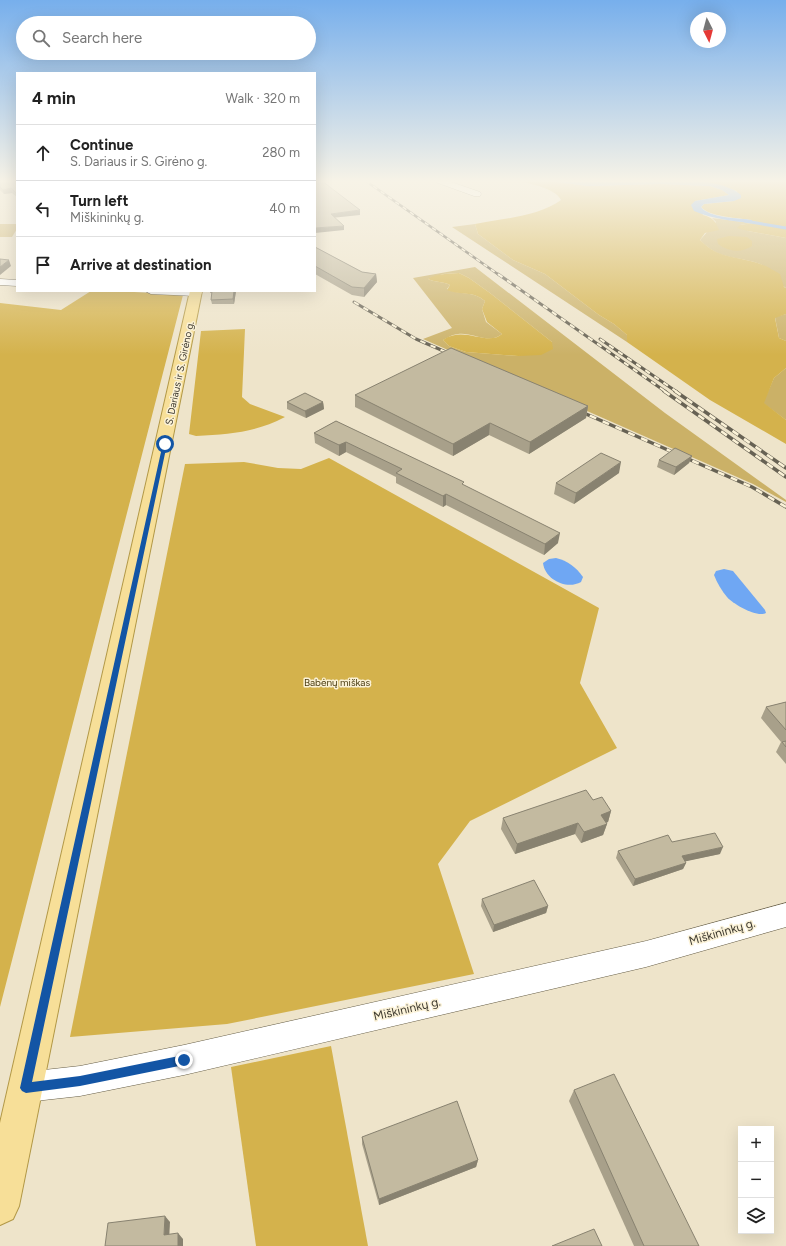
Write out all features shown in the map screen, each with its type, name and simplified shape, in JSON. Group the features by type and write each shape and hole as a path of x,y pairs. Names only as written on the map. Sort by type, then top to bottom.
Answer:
{"main road":[{"name":"S. Dariaus ir S. Girėno g.","path":"0,1206 196,292"}],"street":[{"path":"0,282 16,283"},
{"name":"Miškininkų g.","path":"26,1088 80,1081 207,1055 646,954 786,914"}],"shaded area":[{"path":"470,239 485,239 513,260 545,274 599,315 614,324 627,335 627,342"},
{"path":"786,239 786,288 764,266 751,261 721,254 707,247 700,240"},
{"path":"475,267 665,413 786,500 786,502 753,484 423,339 452,328 413,278","holes":["459,273 469,278 490,293 552,342 518,356 466,352 449,346 443,340 456,334 486,338 497,337 502,334 486,322 482,309 485,301 476,295 452,291 447,289 450,285 428,279 443,274"]},
{"path":"786,314 786,341 779,338 775,317"},
{"path":"786,368 786,420 763,403 774,378"}],"green space":[{"path":"485,239 701,239 708,247 723,255 754,262 780,274 784,287 786,288 786,314 775,318 779,338 786,341 786,368 774,378 764,403 786,420 786,444 710,400 627,342 627,335 614,324 599,315 545,274 513,260"},
{"path":"717,239 750,239 752,241 752,246 739,251 726,249 718,244"},
{"path":"459,273 469,278 490,293 552,342 553,349 541,355 518,356 466,352 449,346 443,340 451,336 467,335 489,338 502,334 487,322 482,309 485,301 476,295 452,292 447,290 450,285 428,279 439,275"},
{"path":"89,292 134,292 183,295 0,1007 0,303 61,310"},
{"path":"245,329 242,397 250,404 285,417 252,430 242,432 196,436 189,434 201,331"},
{"name":"Babėnų miškas","path":"329,458 599,608 580,683 617,748 470,821 438,864 474,974 227,1024 70,1037 185,464 244,462 278,468 301,469"},
{"path":"331,1046 368,1246 256,1246 231,1067"}],"water":[{"path":"556,558 568,563 578,570 583,577 581,582 569,585 552,579 543,563 549,559"},
{"path":"724,569 733,571 766,613 757,614 751,612 734,603 727,597 714,575 716,571"}],"building":[{"path":"316,248 362,272 376,274 364,288 352,287 316,267"},
{"path":"0,259 9,260 0,267"},
{"path":"212,292 234,292 233,299 211,300"},
{"path":"451,348 588,406 530,442 490,423 453,444 355,395"},
{"path":"305,393 323,402 305,411 287,402"},
{"path":"336,421 464,482 462,484 560,533 545,544 446,494 443,496 396,473 402,469 346,442 339,445 314,433"},
{"path":"675,448 692,456 676,467 659,460"},
{"path":"601,453 621,462 576,493 556,483"},
{"path":"786,702 786,730 766,707"},
{"path":"786,741 786,747 782,742"},
{"path":"586,790 593,800 602,797 611,811 601,815 607,824 584,832 578,823 517,844 503,818"},
{"path":"715,833 723,847 682,856 686,863 635,879 618,851 668,835 672,842"},
{"path":"534,880 548,906 494,925 482,899"},
{"path":"614,1074 699,1246 644,1246 574,1090"},
{"path":"457,1101 478,1160 379,1199 362,1137"},
{"path":"165,1216 164,1235 178,1233 178,1246 105,1246 108,1223"},
{"path":"594,1229 602,1246 552,1246"}],"railway":[{"path":"448,239 499,275"},
{"path":"498,274 666,392"},
{"path":"354,302 416,339 455,356"},
{"path":"600,339 677,392"},
{"path":"664,391 786,477"},
{"path":"675,391 786,468"},
{"path":"577,410 752,487 786,507"}],"route":[{"path":"165,444 26,1088 80,1081 184,1060"}]}
